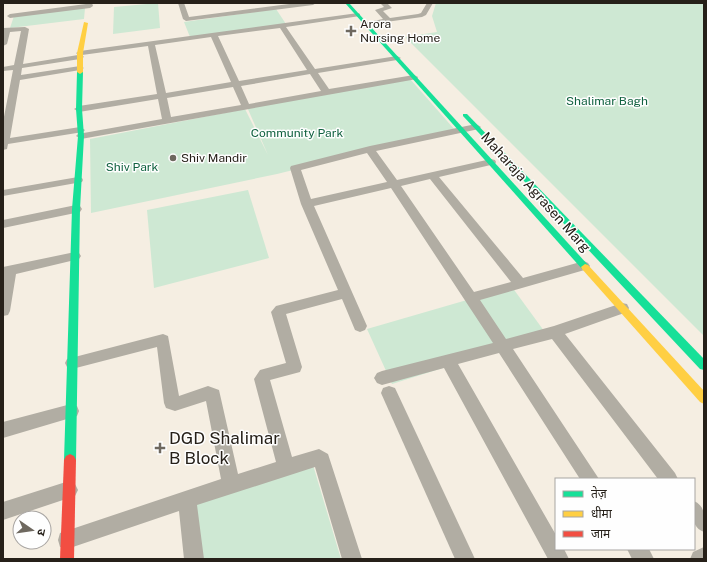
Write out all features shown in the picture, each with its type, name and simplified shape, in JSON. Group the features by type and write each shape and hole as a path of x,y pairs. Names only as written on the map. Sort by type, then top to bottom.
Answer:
{"street":[{"path":"48,12 49,3"},
{"path":"8,14 48,12 90,6 89,3"},
{"path":"181,3 186,20 313,3"},
{"path":"259,3 263,10"},
{"name":"Maharaja Agrasen Marg","path":"347,3 704,399"},
{"path":"358,3 395,42"},
{"path":"383,3 389,8 378,10 389,21"},
{"path":"366,24 423,15 430,3"},
{"path":"183,11 191,10"},
{"path":"3,69 151,44 358,15"},
{"path":"67,559 76,209 81,133 79,109 80,55 86,23"},
{"path":"282,26 327,93"},
{"path":"3,44 5,30 25,29 3,144 167,120 414,77"},
{"path":"214,35 246,107"},
{"path":"151,44 167,120"},
{"path":"79,109 396,58"},
{"path":"16,78 80,68"},
{"name":"Maharaja Agrasen Marg","path":"460,110 704,366"},
{"path":"360,326 307,204 295,169 296,167 370,149 476,127"},
{"path":"370,149 471,298 589,478"},
{"path":"307,204 491,162"},
{"path":"432,175 520,284"},
{"path":"3,193 78,180"},
{"path":"3,224 76,209"},
{"path":"3,311 6,271 75,256"},
{"path":"471,298 584,266"},
{"path":"609,294 629,287"},
{"path":"286,466 262,379 265,375 295,367 278,312 345,293"},
{"path":"465,559 386,386 448,361 555,332 622,308"},
{"path":"555,332 669,478"},
{"path":"72,363 162,340 172,403 175,404 208,393 213,395 231,484"},
{"path":"448,361 559,559"},
{"path":"3,430 71,411"},
{"path":"67,540 231,484 316,457 322,460 352,559"},
{"path":"3,511 69,490"},
{"path":"187,499 194,559"},
{"path":"695,511 704,523"},
{"path":"638,550 644,559"},
{"path":"700,559 704,557"}],"green space":[{"path":"158,3 160,28 113,34 114,7"},
{"name":"Shalimar Bagh","path":"436,3 704,3 704,336 405,37 437,32 432,16"},
{"path":"85,8 84,19 10,28 14,16"},
{"path":"276,9 286,24 190,37 184,22"},
{"path":"410,79 455,130 277,174 91,213 90,139 245,109 268,155 247,107"},
{"path":"248,190 269,258 154,288 147,210"},
{"path":"512,287 547,335 392,384 367,329"},
{"path":"313,465 341,559 203,559 196,504"}],"traffic: fast":[{"path":"347,3 585,267"},
{"path":"70,460 76,209 81,136 79,109 80,72"},
{"path":"465,115 704,366"}],"traffic: slow":[{"path":"80,72 80,53 86,23"},
{"path":"585,267 704,399"}],"traffic: jam":[{"path":"67,559 70,460"}],"place":[{"name":"Arora Nursing Home","path":"351,31"},
{"name":"Shiv Mandir","path":"173,158"},
{"name":"DGD Shalimar B Block","path":"160,448"}],"park label":[{"name":"Community Park","path":"297,133"},
{"name":"Shiv Park","path":"132,167"}]}
